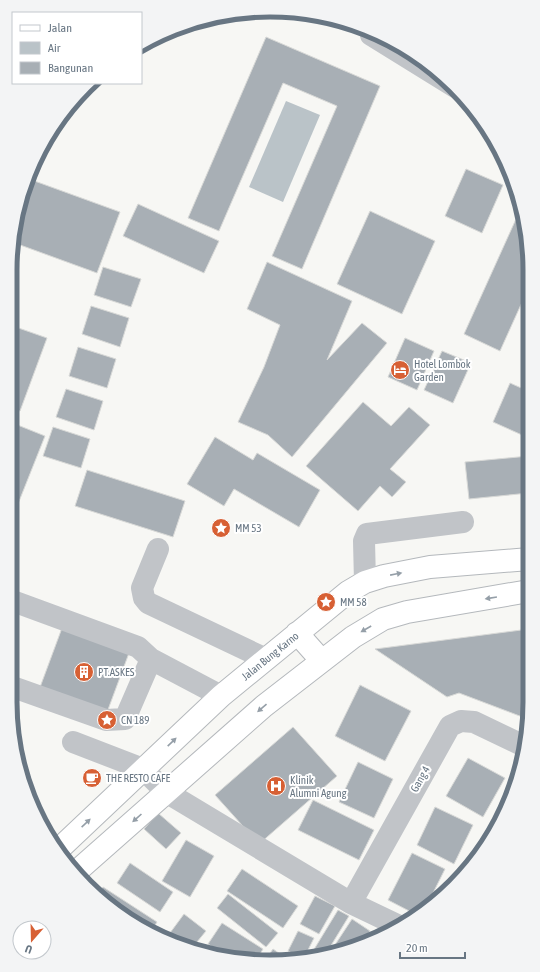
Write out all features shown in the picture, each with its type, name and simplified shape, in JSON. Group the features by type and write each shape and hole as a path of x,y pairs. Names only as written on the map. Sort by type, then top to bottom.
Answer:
{"main road":[{"name":"Jalan Bung Karno","path":"62,846 221,696 348,592 364,582 384,576 430,567 523,559"},
{"path":"80,869 264,706 321,660 353,637 383,619 407,612 523,593"},
{"path":"297,633 321,660"}],"street":[{"path":"364,582 364,541 367,534 463,522"},
{"path":"158,549 142,588 144,598 148,603 266,659"},
{"path":"17,603 138,647 151,659 221,696"},
{"path":"17,688 106,720 125,719 151,659"},
{"name":"Gang 4","path":"351,903 450,726 460,721 474,722 519,744"},
{"path":"73,742 143,769 166,792 351,903 393,923"}],"water":[{"path":"286,101 320,115 283,202 249,187"}],"building":[{"path":"266,37 380,86 302,269 272,256 337,106 283,83 219,231 188,218"},
{"path":"466,169 503,185 482,233 445,216"},
{"path":"33,181 120,212 97,273 19,244 22,221"},
{"path":"138,204 219,241 204,273 123,236"},
{"path":"370,211 435,241 402,314 337,284"},
{"path":"517,217 521,237 523,300 500,351 464,334"},
{"path":"267,262 352,301 327,360 362,323 387,343 292,457 268,435 238,422 264,367 280,325 247,309"},
{"path":"103,267 141,279 131,307 94,295"},
{"path":"91,306 129,318 120,347 82,334"},
{"path":"17,327 47,338 20,411 17,410"},
{"path":"405,338 434,351 417,390 388,377"},
{"path":"78,347 116,359 107,388 69,376"},
{"path":"442,351 471,363 453,403 424,390"},
{"path":"510,383 523,389 522,435 493,422"},
{"path":"66,389 103,401 94,430 56,417"},
{"path":"363,402 391,426 409,407 430,425 390,469 406,482 392,497 380,486 358,511 306,466"},
{"path":"17,425 45,436 17,506"},
{"path":"53,427 90,439 81,468 43,456"},
{"path":"215,437 253,460 257,453 320,490 299,527 234,489 224,506 187,484"},
{"path":"523,457 523,494 469,499 465,462"},
{"path":"87,470 185,501 173,537 75,506"},
{"name":"PT.ASKES","path":"62,628 129,653 106,715 39,690"},
{"path":"523,630 522,717 459,693 447,697 375,649"},
{"path":"360,685 411,711 385,761 335,736"},
{"name":"Klinik Alumni Agung","path":"293,727 337,776 259,844 215,795"},
{"path":"468,758 505,778 483,817 446,796"},
{"path":"358,762 393,779 374,818 339,802"},
{"path":"313,800 374,830 359,860 298,830"},
{"path":"435,807 473,825 454,864 417,845"},
{"path":"158,813 181,833 166,849 144,829"},
{"path":"186,840 214,856 190,897 162,881"},
{"path":"412,853 445,869 431,897 411,912 388,900"},
{"path":"130,863 173,892 160,912 117,883"},
{"path":"242,869 298,906 283,928 227,891"},
{"path":"103,887 157,922 154,927 116,903 101,890"},
{"path":"228,894 278,933 266,947 217,908"},
{"path":"315,896 335,906 319,934 300,924"},
{"path":"338,910 349,916 330,947 313,951"},
{"path":"184,914 206,931 196,944 169,934"},
{"path":"352,919 370,931 367,936 334,946"},
{"path":"222,923 263,949 260,954 237,953 215,949 208,944"},
{"path":"298,931 314,938 307,952 293,954 288,951"},
{"path":"273,949 281,954 270,955"}],"place":[{"name":"Hotel Lombok Garden","path":"400,370"},
{"name":"MM 53","path":"221,528"},
{"name":"MM 58","path":"326,602"},
{"name":"PT.ASKES","path":"84,672"},
{"name":"CN 189","path":"107,720"},
{"name":"THE RESTO CAFE","path":"92,778"},
{"name":"Klinik Alumni Agung","path":"276,786"}]}
